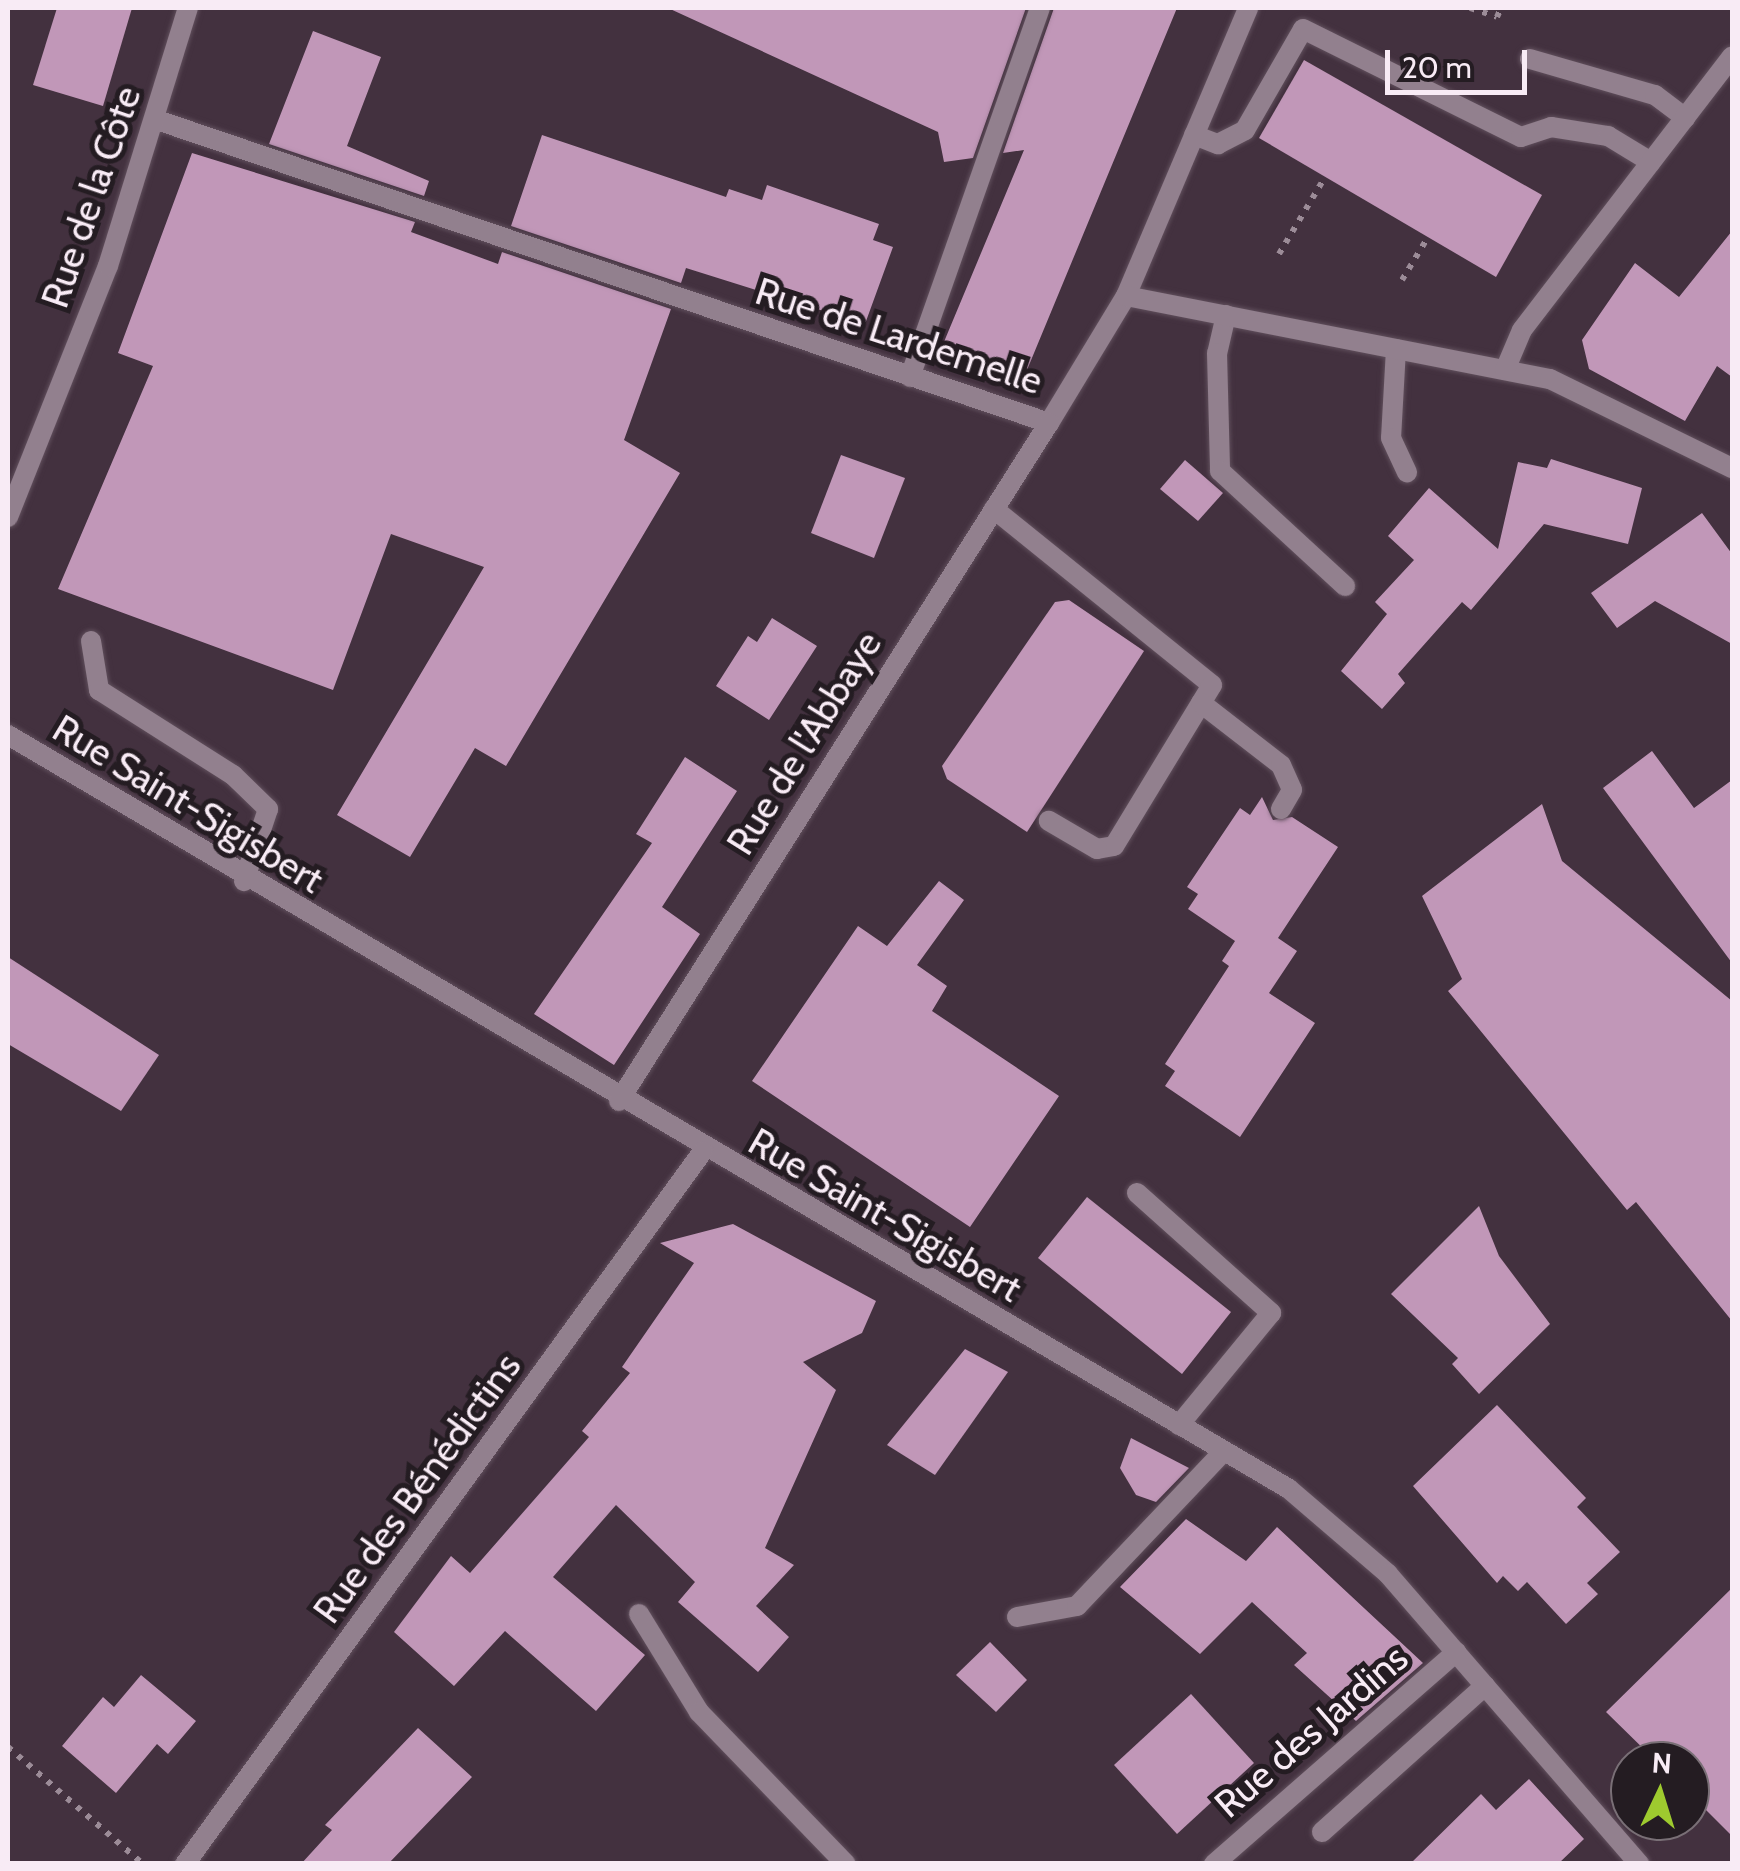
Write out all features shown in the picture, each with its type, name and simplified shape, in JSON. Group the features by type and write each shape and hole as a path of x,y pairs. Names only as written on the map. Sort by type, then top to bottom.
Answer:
{"street":[{"name":"Rue de la Côte","path":"8,517 157,120 188,8"},
{"path":"910,377 1040,8"},
{"path":"1248,8 1126,296 1550,380 1732,468"},
{"path":"1194,136 1218,144 1246,130 1304,29 1520,137 1551,127 1608,136 1651,162"},
{"path":"1505,370 1522,330 1732,56"},
{"path":"1530,59 1655,95 1685,118"},
{"name":"Rue de Lardemelle","path":"157,120 1049,423 1126,296"},
{"path":"1226,315 1217,353 1220,471 1345,586"},
{"path":"1396,349 1391,438 1407,474"},
{"name":"Rue de l'Abbaye","path":"619,1102 1049,423"},
{"path":"994,510 1212,686 1114,846 1097,849 1049,821"},
{"path":"91,642 99,690 233,774 268,809 244,881"},
{"path":"1201,703 1281,766 1292,790 1281,810"},
{"name":"Rue Saint-Sigisbert","path":"10,731 244,881 1288,1489 1388,1574 1640,1864"},
{"name":"Rue des Bénédictins","path":"185,1864 703,1151"},
{"path":"1136,1193 1272,1314 1179,1426"},
{"path":"1017,1617 1077,1606 1223,1452"},
{"path":"639,1614 699,1712 846,1864"},
{"name":"Rue des Jardins","path":"1214,1864 1456,1652"},
{"path":"1322,1832 1485,1686"}],"path":[{"path":"1470,8 1497,17 1501,8"},
{"path":"1279,254 1325,178"},
{"path":"1402,280 1428,236"},
{"path":"8,1747 143,1864"}],"building":[{"path":"57,8 132,8 103,106 33,85"},
{"path":"668,8 1026,8 973,158 944,162 938,132"},
{"path":"1054,8 1177,8 1022,382 941,349 1024,150 1003,153"},
{"path":"313,31 381,57 347,146 429,181 424,196 269,144"},
{"path":"1304,60 1542,195 1496,277 1259,138"},
{"path":"542,135 726,197 729,189 762,200 767,185 879,224 873,240 893,247 865,324 686,268 681,283 511,226"},
{"path":"192,153 415,222 411,232 498,264 502,252 671,309 624,440 680,473 506,766 475,748 410,857 337,815 484,567 391,534 333,690 58,589 153,366 118,353"},
{"path":"1732,231 1732,377 1717,366 1685,421 1589,369 1582,340 1635,263 1679,297"},
{"path":"841,455 905,478 874,558 811,533"},
{"path":"1551,459 1642,488 1628,544 1544,524 1471,610 1462,602 1398,674 1405,683 1382,709 1341,671 1387,614 1375,602 1414,560 1388,536 1429,488 1498,549 1518,462 1547,468"},
{"path":"1185,460 1223,493 1198,521 1160,489"},
{"path":"1702,513 1732,554 1732,644 1655,601 1617,628 1591,593"},
{"path":"1069,600 1144,651 1027,832 947,779 942,766 1055,602"},
{"path":"772,618 817,646 769,720 716,686 748,636 757,642"},
{"path":"1652,751 1694,808 1732,780 1732,963 1603,788"},
{"path":"685,757 737,791 662,907 700,934 614,1065 534,1014 652,843 636,834"},
{"path":"1262,797 1273,820 1292,817 1338,847 1278,938 1297,951 1269,993 1315,1023 1240,1137 1165,1086 1175,1071 1165,1064 1229,966 1222,961 1235,941 1188,909 1198,894 1187,887 1240,808 1250,815"},
{"path":"1542,804 1562,861 1732,1001 1732,1321 1636,1202 1627,1210 1448,991 1462,979 1422,896"},
{"path":"939,881 964,900 917,965 947,986 932,1011 1059,1096 970,1227 752,1081 858,926 887,946"},
{"path":"8,957 159,1055 121,1111 8,1044"},
{"path":"1087,1197 1231,1312 1182,1374 1038,1258"},
{"path":"1479,1206 1499,1256 1550,1324 1479,1394 1452,1364 1458,1358 1391,1294"},
{"path":"733,1224 876,1301 862,1333 803,1362 836,1390 765,1548 794,1565 756,1606 789,1637 758,1672 678,1602 695,1582 616,1505 553,1577 645,1655 596,1711 505,1631 454,1686 394,1632 451,1556 470,1573 589,1437 582,1431 630,1373 622,1367 694,1263 660,1243"},
{"path":"965,1349 1008,1372 935,1475 887,1445"},
{"path":"1497,1405 1586,1498 1577,1507 1620,1552 1587,1583 1598,1594 1566,1624 1527,1582 1518,1591 1503,1576 1497,1583 1413,1486"},
{"path":"1131,1438 1189,1468 1156,1502 1136,1495 1120,1468"},
{"path":"1186,1519 1246,1561 1277,1527 1423,1663 1356,1721 1294,1665 1307,1653 1252,1602 1200,1654 1120,1587"},
{"path":"1732,1588 1732,1836 1710,1814 1710,1741 1636,1741 1606,1712"},
{"path":"990,1642 1027,1680 996,1712 956,1675"},
{"path":"141,1675 196,1721 168,1754 157,1744 116,1793 62,1746 103,1697 114,1707"},
{"path":"1191,1694 1254,1763 1177,1834 1114,1765"},
{"path":"418,1728 472,1777 388,1864 301,1864 332,1830 325,1825"},
{"path":"1529,1779 1584,1839 1558,1864 1410,1864 1481,1794 1496,1810"}]}
